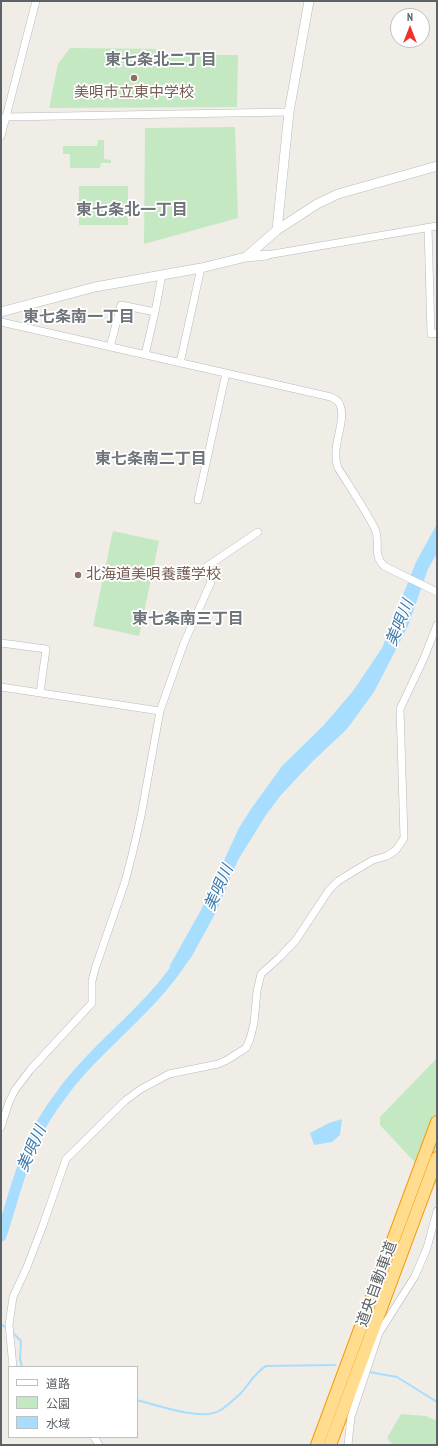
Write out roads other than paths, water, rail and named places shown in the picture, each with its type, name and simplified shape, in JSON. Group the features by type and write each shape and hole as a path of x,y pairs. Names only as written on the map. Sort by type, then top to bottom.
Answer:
{"highway":[{"name":"道央自動車道","path":"317,1445 437,1122"},
{"name":"道央自動車道","path":"330,1445 437,1158"}],"street":[{"path":"1,136 36,1"},
{"path":"276,230 289,112 309,1"},
{"path":"5,117 289,112"},
{"path":"246,257 276,230 317,204 338,194 437,166"},
{"path":"1,312 95,287 201,268 246,257 267,255 437,226"},
{"path":"428,227 432,334 437,333"},
{"path":"180,363 201,268"},
{"path":"146,355 162,275"},
{"path":"110,347 121,305 155,312"},
{"path":"1,322 331,397 337,400 341,406 341,422 336,447 336,461 338,468 375,530 379,561 384,566 435,591"},
{"path":"198,500 226,373"},
{"path":"1,1127 9,1102 15,1090 30,1070 92,1003 92,981 134,851 160,711 184,643 211,582 206,567 258,532"},
{"path":"13,1366 9,1325 13,1297 41,1232 66,1159 126,1100 141,1089 169,1074 218,1064 246,1048 254,1024 257,991 261,974 296,940 329,890 338,881 374,860 387,856 396,850 404,838 400,709 424,658 437,625"},
{"path":"1,643 46,649 40,693"},
{"path":"1,687 160,711"},
{"path":"348,1445 351,1417 379,1333 415,1276 427,1248 437,1211"}],"water":[{"path":"437,524 437,553 428,569 408,626 374,692 347,729 312,762 281,795 266,815 238,860 216,912 192,956 180,972 169,967 201,910 239,828 251,809 282,766 323,726 353,691 382,648 416,562"},
{"path":"342,1119 340,1135 332,1142 314,1145 310,1133 329,1123"}],"waterway":[{"name":"美唄川","path":"1,1236 25,1160 35,1136 47,1115 75,1077 156,994 184,957"},
{"path":"1,1325 8,1328"},
{"path":"11,1331 21,1341 20,1359 22,1366"},
{"path":"138,1400 178,1411 211,1414 224,1408 239,1395 258,1372 266,1366 335,1365"},
{"path":"369,1372 397,1377 437,1402"}],"place":[{"name":"美唄市立東中学校","path":"134,78"},
{"name":"北海道美唄養護学校","path":"78,575"}],"district":[{"name":"東七条北二丁目","path":"161,60"},
{"name":"東七条北一丁目","path":"132,210"},
{"name":"東七条南一丁目","path":"79,317"},
{"name":"東七条南二丁目","path":"151,459"},
{"name":"東七条南三丁目","path":"188,619"}]}
